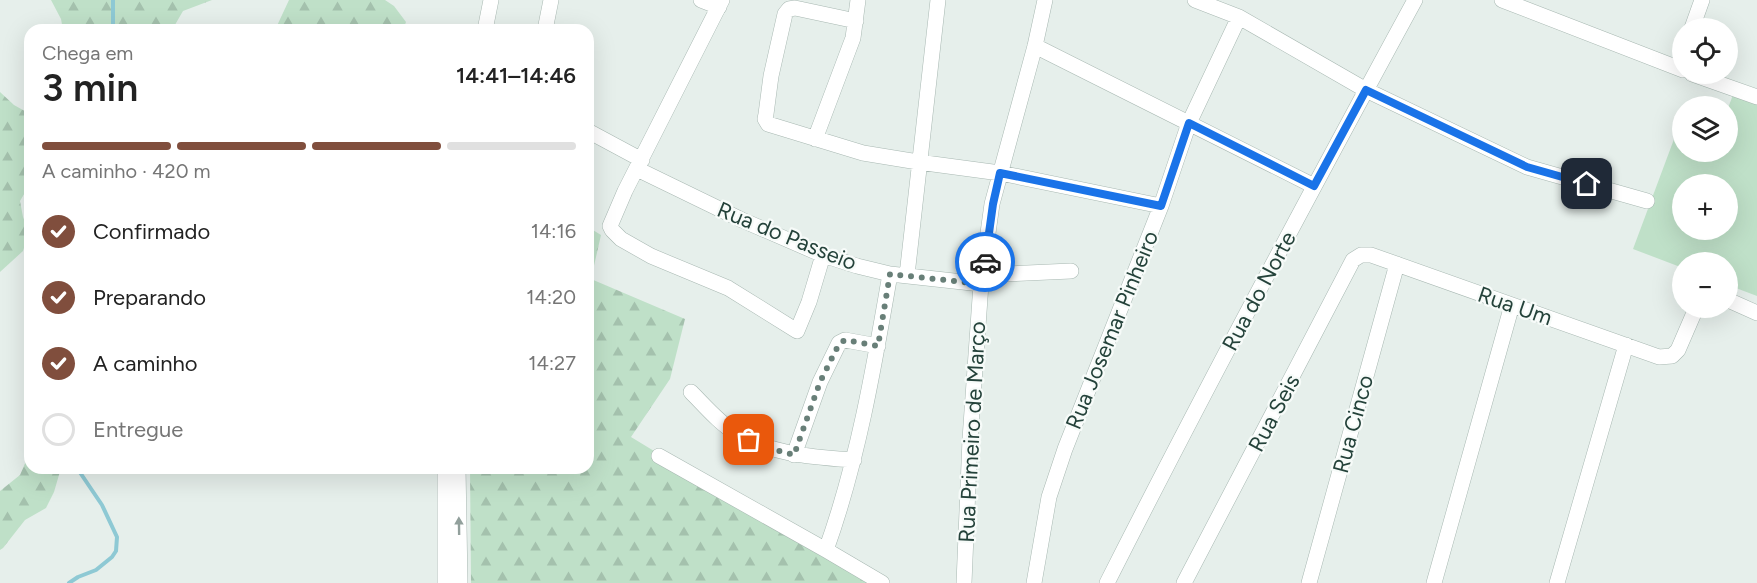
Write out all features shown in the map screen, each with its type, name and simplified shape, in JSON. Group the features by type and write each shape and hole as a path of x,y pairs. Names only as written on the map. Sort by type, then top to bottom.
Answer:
{"street":[{"path":"486,24 491,0"},
{"path":"545,24 551,0"},
{"path":"701,0 721,4 610,226 621,239 660,260 728,288 797,331 809,302 823,255"},
{"path":"815,139 852,38 858,0"},
{"path":"907,275 938,0"},
{"name":"Rua Primeiro de Março","path":"964,583 970,439 982,280 993,204 1045,0"},
{"path":"1195,0 1239,17 1366,90 1527,167 1647,201"},
{"name":"Rua do Norte","path":"1107,583 1314,186 1415,0"},
{"path":"1502,0 1672,63"},
{"path":"1696,18 1702,0"},
{"path":"856,21 795,8 789,9 785,14 771,76 765,119 771,126 863,153 1000,173 1161,206"},
{"name":"Rua Josemar Pinheiro","path":"1034,583 1049,497 1065,449 1161,206 1189,123 1239,17"},
{"path":"1035,46 1314,186"},
{"path":"1725,84 1757,97"},
{"name":"Rua do Passeio","path":"594,134 639,165 742,220 823,255 856,266 890,274 982,280 1071,271"},
{"name":"Rua Seis","path":"1185,583 1353,260 1361,255 1371,255"},
{"name":"Rua Um","path":"1371,255 1659,357 1672,356 1678,350 1693,318"},
{"name":"Rua Cinco","path":"1309,583 1397,264"},
{"path":"826,550 842,507 854,460 878,346 890,274"},
{"path":"1738,304 1757,312"},
{"path":"1434,583 1512,305"},
{"path":"794,455 820,382 839,344 845,340 878,346"},
{"path":"1557,583 1626,345"},
{"path":"691,392 734,433 765,447 794,455 854,460"},
{"path":"659,456 882,583"},
{"path":"445,474 445,583"},
{"path":"458,474 460,583"}],"green space":[{"path":"51,0 212,0 183,11 175,24 62,24"},
{"path":"289,0 385,0 394,6 406,22 405,24 278,24"},
{"path":"0,92 24,111 24,194 20,201 24,220 24,248 0,272"},
{"path":"1738,97 1757,103 1757,296 1738,289 1738,252 1672,252 1672,264 1633,249 1672,144 1672,162 1738,162"},
{"path":"594,231 601,235 594,266"},
{"path":"594,280 685,319 670,379 631,437 871,583 471,583 470,474 594,474"},
{"path":"24,466 24,474 59,474 46,508 25,520 0,550 0,491 20,475"}],"waterway":[{"path":"113,0 113,24"},
{"path":"69,583 96,570 116,551 117,537 102,505 81,474"}],"way so far":[{"path":"749,440 794,455 820,382 839,344 845,340 878,346 890,274 981,284 985,262"}],"route":[{"path":"985,262 1000,173 1161,206 1189,123 1314,186 1366,90 1527,167 1587,184"}]}
